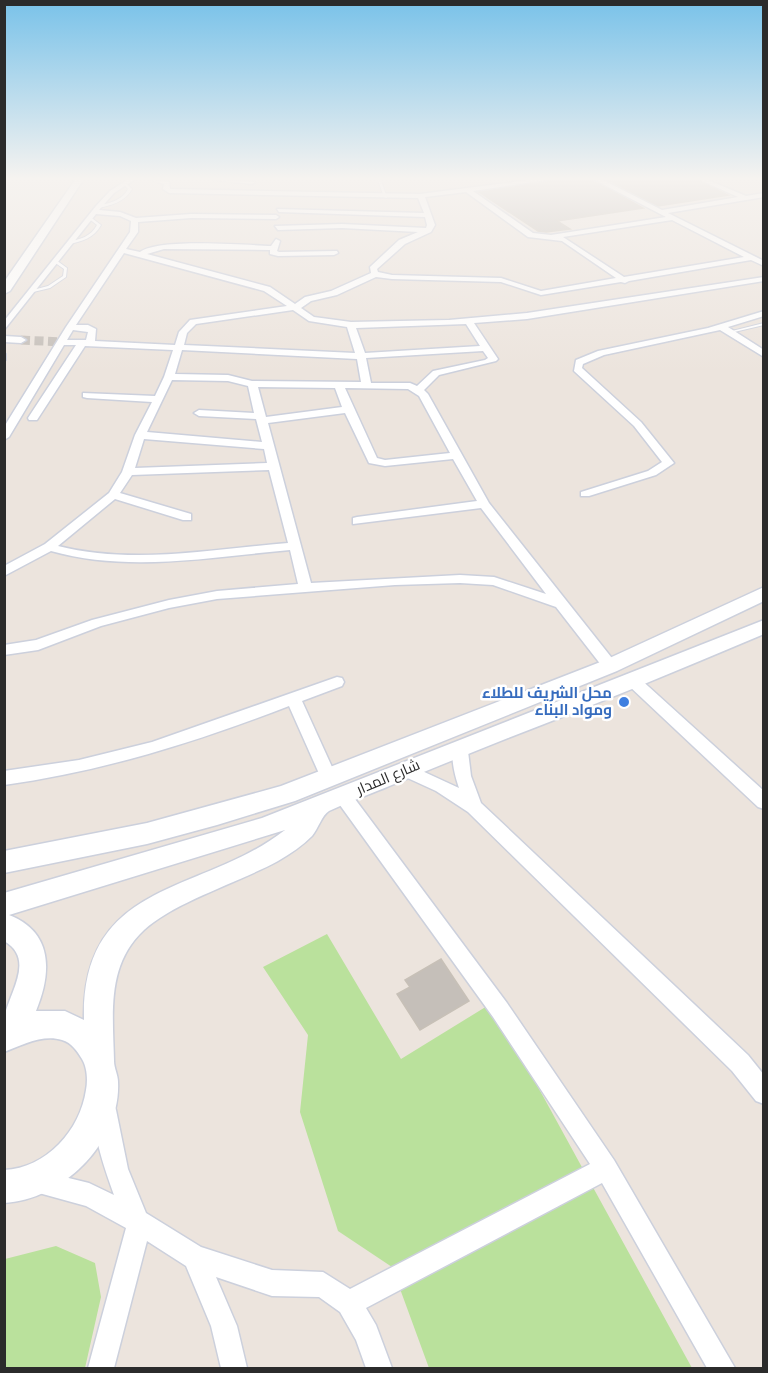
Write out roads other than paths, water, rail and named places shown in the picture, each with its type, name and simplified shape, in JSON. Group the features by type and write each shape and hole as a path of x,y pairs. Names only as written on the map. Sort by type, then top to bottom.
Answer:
{"street":[{"path":"4,291 36,244"},
{"path":"4,327 68,244"},
{"path":"4,437 70,327 126,244"},
{"path":"275,244 273,252 278,254 334,253"},
{"path":"375,274 373,269 384,256 399,244"},
{"path":"572,244 625,280"},
{"path":"724,244 764,264"},
{"path":"141,255 148,250 164,247 274,248"},
{"path":"122,250 191,270 263,287 297,307 312,319 351,325 468,321 571,310 764,279"},
{"path":"4,572 49,547 113,495 128,472 140,435 169,377 183,332 193,322 297,307 308,299 334,293 375,274 400,278 501,280 516,282 529,290 541,293 752,258"},
{"path":"585,494 652,473 668,463 656,443 635,421 577,369 579,362 601,353 720,326 764,313"},
{"path":"418,390 436,373 488,362 493,358 468,321"},
{"path":"351,325 361,356 366,384"},
{"path":"720,326 764,354"},
{"path":"33,418 93,331 88,328 70,327"},
{"path":"4,339 21,340"},
{"path":"62,342 361,356 486,348"},
{"path":"169,377 228,378 252,384 410,386 418,390 423,394 484,504 610,666"},
{"path":"252,384 306,589"},
{"path":"338,384 373,461 378,464 458,455"},
{"path":"87,395 158,399"},
{"path":"199,413 262,418 348,409"},
{"path":"140,435 268,446"},
{"path":"128,472 273,466"},
{"path":"113,495 187,517"},
{"path":"357,521 484,504"},
{"path":"49,547 82,555 115,557 212,553 296,546"},
{"path":"4,650 38,645 97,623 195,599 249,591 306,589 395,581 494,581 561,604"},
{"name":"شارع المدار","path":"4,904 218,843 316,808 336,787 610,666 764,593"},
{"name":"شارع المدار","path":"4,862 75,850 195,823 242,809 407,770 633,681 764,626"},
{"path":"633,681 763,800"},
{"path":"4,777 91,763 146,750 247,717 293,697 337,682"},
{"path":"293,697 336,787 500,1010 606,1168 722,1368"},
{"path":"461,747 463,776 474,807"},
{"path":"407,770 442,786 474,807 740,1063 764,1093"},
{"path":"101,1368 139,1225 124,1193 113,1161 107,1128 104,1076 97,1022 99,993 106,959 117,938 132,921 152,907 225,875 288,843 307,825 316,808"},
{"path":"4,926 16,931 30,947 35,970 28,998 9,1034"},
{"path":"9,1034 32,1026 50,1024 66,1027 81,1034 92,1045 100,1059"},
{"path":"12,1187 54,1170 73,1155 87,1137 98,1116 104,1095"},
{"path":"349,1303 606,1168"},
{"path":"12,1187 61,1187 89,1195 115,1208 139,1225 195,1257 272,1283 324,1285 349,1303 367,1334 379,1368"},
{"path":"195,1257 224,1326 234,1368"}],"lane":[{"path":"30,292 49,287 65,276 66,268 55,261"},
{"path":"729,332 764,324"},
{"path":"4,354 4,360"}],"tunnel":[{"path":"21,340 62,342"}],"place":[{"name":"محل الشريف للطلاء ومواد البناء","path":"624,702"}]}
